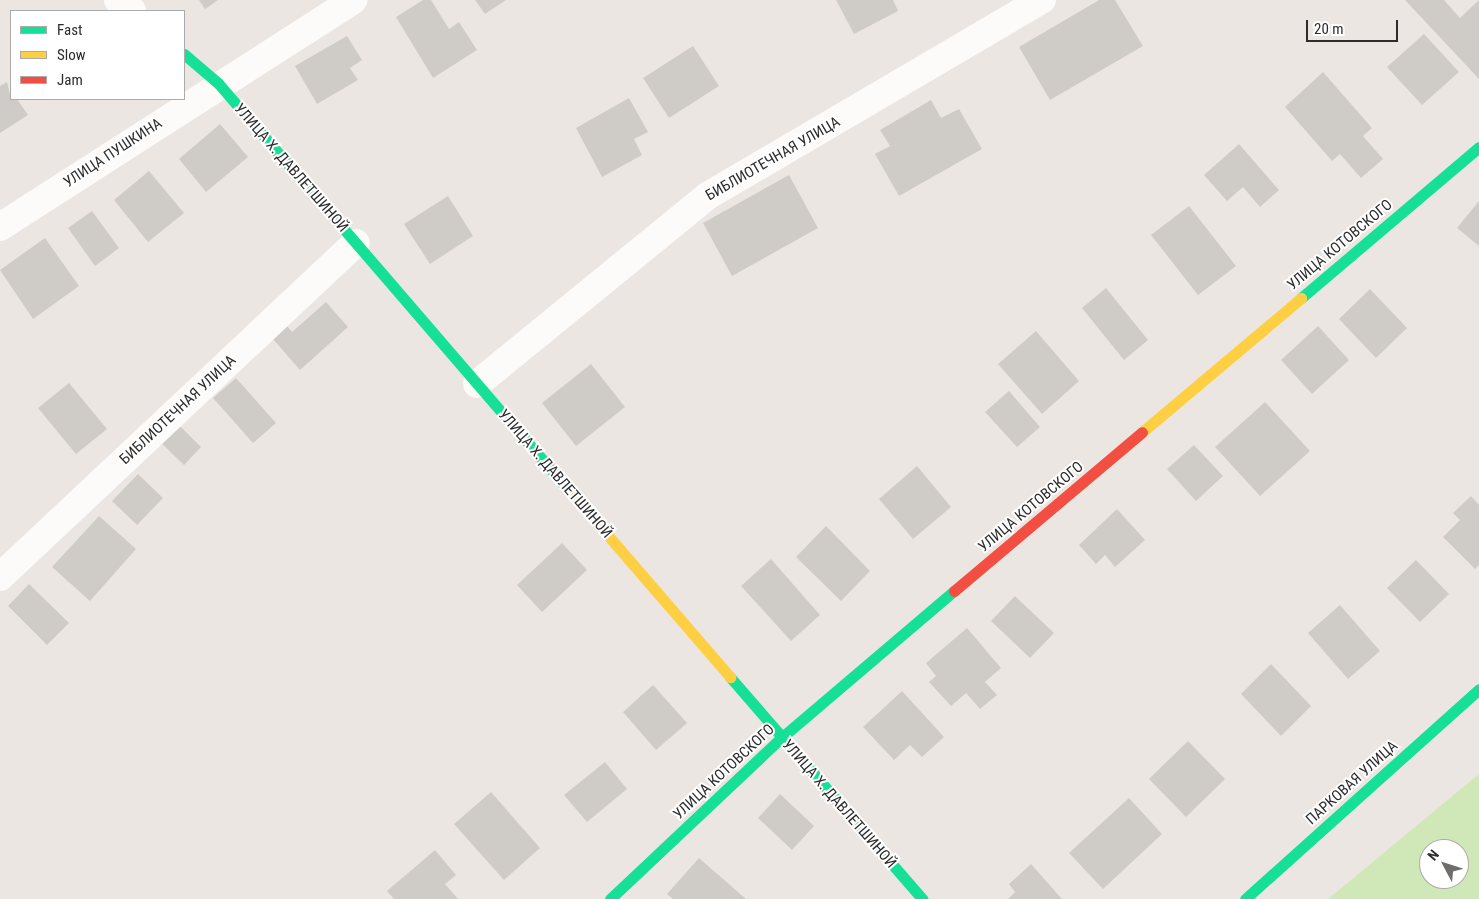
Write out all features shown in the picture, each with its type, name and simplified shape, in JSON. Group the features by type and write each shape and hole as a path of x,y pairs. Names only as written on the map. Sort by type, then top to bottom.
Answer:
{"street":[{"path":"118,0 131,10"},
{"name":"УЛИЦА ПУШКИНА","path":"0,227 218,83 353,0"},
{"name":"БИБЛИОТЕЧНАЯ УЛИЦА","path":"478,384 709,195 1042,0"},
{"name":"УЛИЦА Х. ДАВЛЕТШИНОЙ","path":"185,55 218,83 781,738 922,899"},
{"name":"УЛИЦА КОТОВСКОГО","path":"610,899 781,738 1479,147"},
{"name":"БИБЛИОТЕЧНАЯ УЛИЦА","path":"0,577 356,243"},
{"name":"ПАРКОВАЯ УЛИЦА","path":"1245,899 1479,689"}],"green space":[{"path":"1479,774 1479,899 1328,899"}],"building":[{"path":"199,0 218,0 205,9"},
{"path":"423,0 431,0 449,29 459,22 477,50 433,78 396,17"},
{"path":"475,0 506,0 485,14"},
{"path":"836,0 893,0 898,11 854,34"},
{"path":"1099,0 1115,0 1143,46 1050,100 1019,47"},
{"path":"1405,0 1444,0 1460,18 1479,0 1479,79"},
{"path":"1424,34 1459,72 1422,105 1387,67"},
{"path":"347,36 362,60 350,68 358,80 317,104 295,66"},
{"path":"693,46 719,86 669,118 643,78"},
{"path":"1323,72 1372,128 1363,136 1383,159 1361,178 1340,154 1332,161 1285,107"},
{"path":"7,82 10,100 18,100 28,115 0,133 0,86"},
{"path":"629,98 648,132 634,139 642,155 602,177 576,128"},
{"path":"931,100 941,118 959,109 982,149 899,196 875,154 890,146 880,130"},
{"path":"220,124 248,157 206,192 179,159"},
{"path":"1239,144 1279,190 1260,207 1243,187 1227,201 1204,175"},
{"path":"149,171 184,213 148,242 114,200"},
{"path":"789,175 818,228 732,276 703,223"},
{"path":"448,196 473,236 430,264 404,224"},
{"path":"1479,201 1479,246 1457,228"},
{"path":"1189,206 1236,266 1198,295 1151,235"},
{"path":"92,211 119,248 95,266 68,228"},
{"path":"45,238 79,286 33,319 0,270"},
{"path":"1106,288 1148,340 1124,360 1082,308"},
{"path":"1370,289 1407,328 1376,358 1339,319"},
{"path":"326,302 348,327 300,370 273,339 287,326 292,332"},
{"path":"1318,326 1349,360 1312,394 1281,360"},
{"path":"1036,331 1079,381 1042,414 998,364"},
{"path":"591,364 625,407 576,446 542,403"},
{"path":"236,378 276,423 253,443 213,398"},
{"path":"69,383 107,429 76,454 38,408"},
{"path":"1009,391 1040,427 1017,447 985,412"},
{"path":"1265,402 1310,451 1260,496 1215,447"},
{"path":"174,420 201,447 184,465 156,438"},
{"path":"1194,445 1223,476 1196,501 1167,469"},
{"path":"917,466 951,507 913,539 879,499"},
{"path":"138,474 163,498 137,525 112,501"},
{"path":"1471,496 1479,505 1479,565 1475,569 1443,537 1460,520 1453,513"},
{"path":"1117,509 1145,540 1115,567 1105,555 1096,564 1079,545"},
{"path":"99,516 136,549 90,601 52,567"},
{"path":"826,526 870,571 841,601 796,557"},
{"path":"562,543 587,570 542,612 517,585"},
{"path":"771,559 820,615 791,641 741,586"},
{"path":"1416,560 1449,594 1420,622 1387,588"},
{"path":"29,584 69,623 47,645 8,606"},
{"path":"1015,596 1054,633 1030,658 991,621"},
{"path":"1340,605 1380,651 1348,679 1308,633"},
{"path":"967,628 1001,668 985,682 997,695 980,709 966,693 951,706 929,682 936,676 926,663"},
{"path":"1271,664 1311,706 1281,736 1241,694"},
{"path":"653,685 687,723 656,750 623,712"},
{"path":"902,691 944,737 922,757 910,745 894,760 863,727"},
{"path":"1188,741 1225,779 1186,817 1149,779"},
{"path":"605,762 627,789 587,822 564,795"},
{"path":"491,792 540,848 504,880 454,824"},
{"path":"780,794 814,826 792,850 758,818"},
{"path":"1129,798 1162,834 1103,889 1069,853"},
{"path":"435,850 456,875 445,884 458,899 394,899 387,891"},
{"path":"699,858 746,899 673,899 667,894"},
{"path":"1031,864 1062,899 1008,899 1015,892 1009,884"}],"traffic: fast":[{"path":"185,55 218,83 567,488"},
{"path":"1301,298 1479,147"},
{"path":"610,899 781,738 954,591"},
{"path":"730,677 922,899"},
{"path":"1245,899 1479,689"}],"traffic: slow":[{"path":"1142,432 1301,298"},
{"path":"567,488 730,677"}],"traffic: jam":[{"path":"954,591 1142,432"}]}
